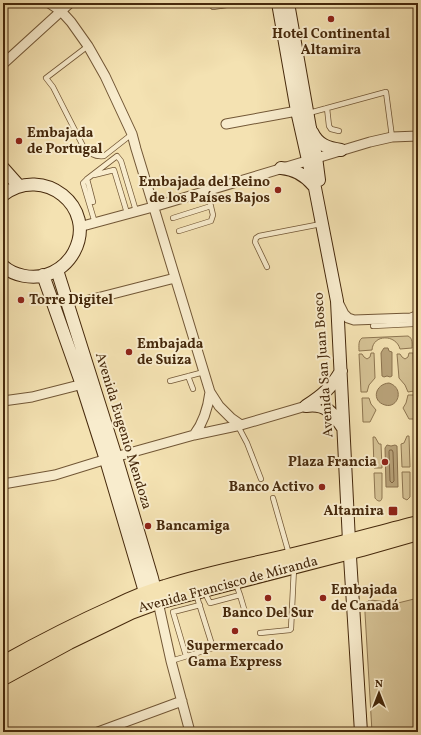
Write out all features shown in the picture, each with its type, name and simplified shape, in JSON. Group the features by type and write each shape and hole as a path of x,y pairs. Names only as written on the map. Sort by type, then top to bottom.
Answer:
{"main road":[{"name":"Avenida San Juan Bosco","path":"278,3 312,159"},
{"name":"Avenida San Juan Bosco","path":"288,3 302,112 310,128 315,188 337,301 361,732"},
{"path":"310,128 317,141 332,148 342,150"},
{"path":"3,168 19,186"},
{"path":"281,168 289,169 301,174 306,177 315,188"},
{"path":"3,266 14,273 29,276 43,275 57,270 68,261 72,255 78,242 80,227 74,207 70,202 59,192 47,186 40,184 26,184 4,191"},
{"name":"Avenida Eugenio Mendoza","path":"57,270 87,383 111,458 143,544 152,598"},
{"name":"Avenida Eugenio Mendoza","path":"43,275 87,383"},
{"path":"306,406 326,392 334,383 341,371"},
{"path":"306,406 316,405 327,409 336,417 344,430"},
{"name":"Avenida Francisco de Miranda","path":"350,547 418,522"},
{"name":"Avenida Francisco de Miranda","path":"3,663 82,621 152,598 181,603 292,561 418,533"},
{"name":"Avenida Francisco de Miranda","path":"3,678 69,642 131,612 152,598 164,587 247,566 292,561"}],"street":[{"path":"49,3 61,11 71,22 88,46 105,76 132,134 210,392 219,406 239,426"},
{"path":"3,64 70,3"},
{"path":"226,124 302,112"},
{"path":"408,136 418,130"},
{"path":"80,227 153,207 370,142 392,137 418,136"},
{"path":"90,300 175,278"},
{"path":"337,301 344,314 348,318 354,320 411,318 418,315"},
{"path":"3,401 32,397 87,383"},
{"path":"194,435 199,429 204,417 210,392"},
{"path":"3,484 55,475 194,435 239,426 306,406"},
{"path":"152,598 190,732"},
{"path":"98,732 182,701"}],"lane":[{"path":"210,3 213,7 240,3"},
{"path":"88,46 46,78 53,87 83,146 88,152 95,156 104,156 132,134"},
{"path":"302,112 327,108 386,92 392,137"},
{"path":"327,108 329,126 331,129 339,131"},
{"path":"95,223 83,183 117,156 121,161 131,212"},
{"path":"91,176 114,170 131,212"},
{"path":"87,179 93,202"},
{"path":"179,232 211,221 213,215 207,190"},
{"path":"173,218 211,206"},
{"path":"267,267 255,242 256,238 259,236 322,224"},
{"path":"373,326 413,324 418,319 418,315"},
{"path":"170,381 204,372"},
{"path":"188,376 193,390"},
{"path":"239,426 261,479"},
{"path":"260,632 291,629 292,561 273,498"},
{"path":"236,582 245,612"},
{"path":"199,595 210,603 240,595"},
{"path":"171,661 213,648 199,595"},
{"path":"181,603 173,612 186,656"}],"shaded area":[{"path":"410,337 412,343 412,348 400,349 398,344 394,341 385,338 376,341 372,350 359,351 359,342 362,338"},
{"path":"371,353 374,353 375,378 369,385 367,392 361,392 359,354 362,354 367,359 370,357"},
{"path":"409,353 413,353 414,391 408,392 405,385 399,378 397,354 400,354 405,359 408,357"},
{"path":"408,395 415,395 416,419 409,419 403,408"},
{"path":"362,398 369,398 371,404 376,410 370,422 363,422"},
{"path":"407,436 409,436 410,467 402,467 401,444 404,443"},
{"path":"373,437 375,437 379,444 381,444 382,468 374,468"},
{"path":"402,472 410,472 410,497 407,500 403,498"},
{"path":"374,473 382,473 382,498 380,501 375,498"},
{"path":"418,598 418,732 372,732 365,603 370,600 398,603"}],"water":[{"path":"384,348 388,348 389,351 392,352 392,376 390,377 382,376 381,353"},
{"path":"389,383 397,389 398,397 393,404 385,405 378,400 376,393 380,386"},
{"path":"387,445 397,446 398,487 386,487 385,448"}],"place":[{"name":"Hotel Continental Altamira","path":"331,19"},
{"name":"Embajada de Portugal","path":"19,141"},
{"name":"Embajada del Reino de los Países Bajos","path":"278,190"},
{"name":"Torre Digitel","path":"21,300"},
{"name":"Embajada de Suiza","path":"129,352"},
{"name":"Plaza Francia","path":"385,462"},
{"name":"Banco Activo","path":"322,487"},
{"name":"Altamira","path":"393,511"},
{"name":"Bancamiga","path":"148,526"},
{"name":"Banco Del Sur","path":"268,598"},
{"name":"Embajada de Canadá","path":"323,598"},
{"name":"Supermercado Gama Express","path":"235,631"}]}
